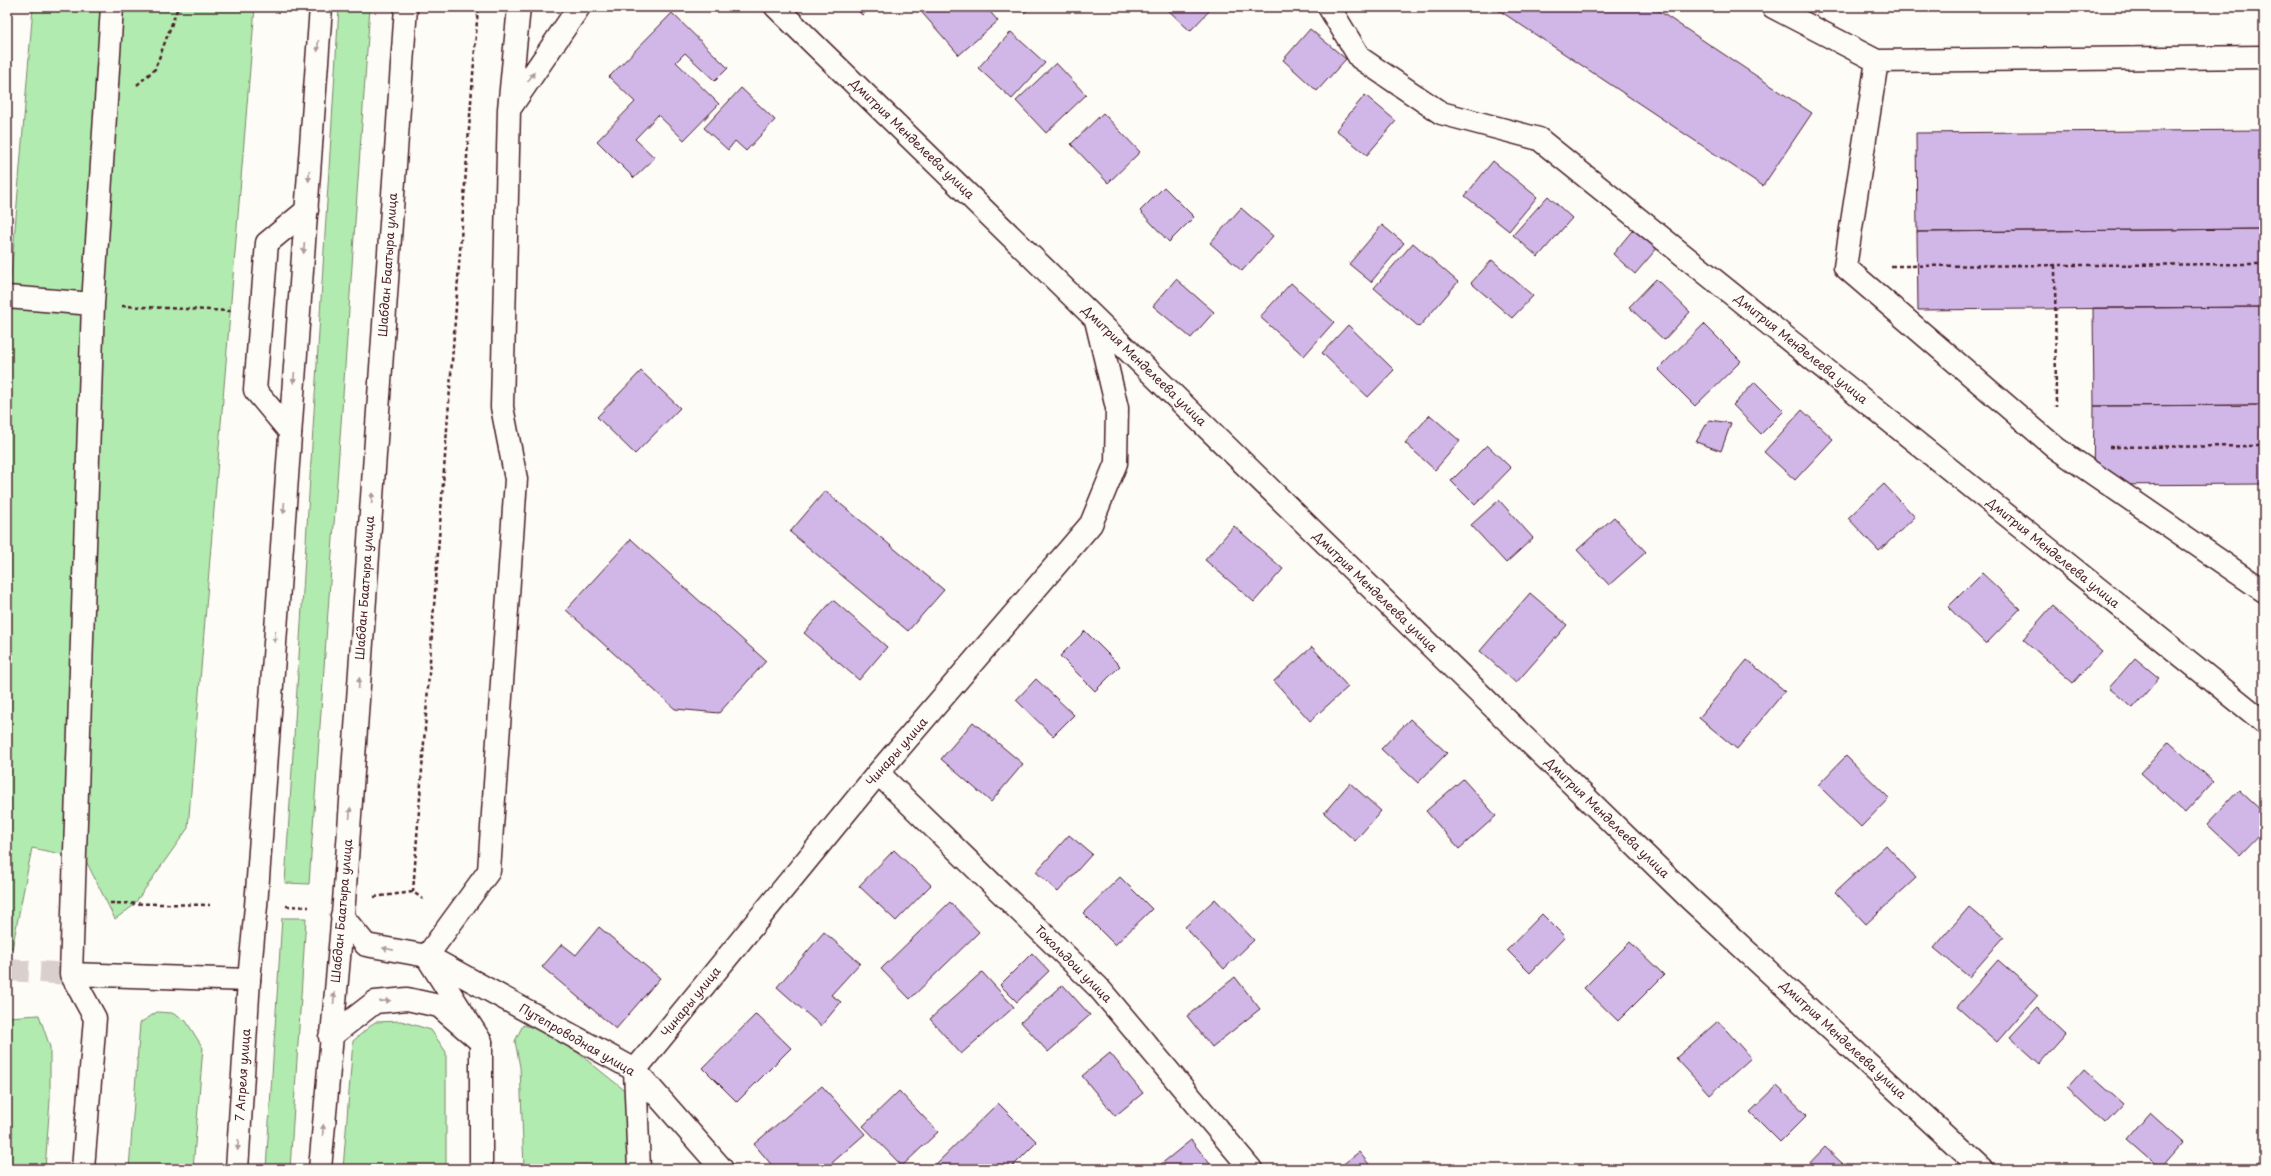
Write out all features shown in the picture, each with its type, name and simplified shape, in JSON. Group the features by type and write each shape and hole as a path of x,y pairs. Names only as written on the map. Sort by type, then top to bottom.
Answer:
{"street":[{"path":"83,1169 95,1018 71,974 93,304 112,7"},
{"path":"71,974 249,980 257,890 321,7"},
{"name":"Шабдан Баатыра улица","path":"320,1169 330,1037 342,916 406,7"},
{"path":"481,1169 481,1042 427,956 489,871 516,479 502,407 509,109 519,7"},
{"path":"509,109 579,7"},
{"name":"Дмитрия Менделеева улица","path":"776,7 1690,899 1982,1169"},
{"name":"Дмитрия Менделеева улица","path":"1329,7 1360,58 1441,113 1540,138 2264,722"},
{"path":"1773,7 1877,60 2264,57"},
{"path":"1877,60 1845,267 2056,448 2264,591"},
{"path":"290,432 255,390 268,243 307,210"},
{"path":"7,297 93,304"},
{"name":"Чинары улица","path":"635,1070 878,773 1091,524 1116,463 1117,408 1096,320"},
{"name":"Токольдош улица","path":"878,773 1098,987 1251,1169"},
{"name":"Путепроводная улица","path":"342,916 366,945 427,956 635,1070 722,1169"},
{"name":"7 Апреля улица","path":"237,1169 249,980"},
{"path":"330,1037 375,1002 407,999 439,1006 481,1042"},
{"path":"635,1070 639,1169"}],"path":[{"path":"106,103 125,96 155,69 178,7"},
{"path":"414,892 478,7"},
{"path":"1845,267 2264,264"},
{"path":"2055,265 2056,448"},
{"path":"93,304 262,313"},
{"path":"2102,447 2264,446"},
{"path":"373,897 414,892 423,899"},
{"path":"110,903 210,904"},
{"path":"282,906 310,907"}],"green space":[{"path":"33,7 255,7 188,828 133,906 115,919 85,859 32,848 12,949 7,944 7,327"},
{"path":"339,7 370,7 309,884 285,883"},
{"path":"282,918 306,918 290,1169 266,1169"},
{"path":"157,1012 172,1013 186,1021 203,1048 193,1169 129,1169 140,1023"},
{"path":"39,1015 50,1047 50,1100 45,1169 7,1169 7,1017"},
{"path":"401,1021 431,1030 446,1052 446,1169 343,1169 353,1041 375,1022"},
{"path":"523,1025 552,1032 628,1093 632,1169 524,1169 520,1067 515,1041"}],"building":[{"path":"854,7 871,7 862,15"},
{"path":"917,7 986,7 998,21 959,55"},
{"path":"1018,7 1031,7 1024,13"},
{"path":"1165,7 1213,7 1190,31"},
{"path":"1494,7 1653,7 1812,113 1763,186"},
{"path":"672,13 728,68 715,81 685,53 676,62 719,104 684,140 658,115 635,139 655,158 634,178 597,141 635,102 609,77"},
{"path":"1310,29 1346,59 1317,91 1283,60"},
{"path":"1011,32 1045,63 1012,99 978,68"},
{"path":"1056,63 1086,95 1046,133 1016,101"},
{"path":"741,88 775,120 746,151 735,141 728,150 704,128"},
{"path":"1365,95 1396,121 1367,155 1336,130"},
{"path":"1103,113 1140,152 1108,183 1071,144"},
{"path":"2264,130 2264,229 1917,232 1916,133"},
{"path":"1493,161 1537,197 1509,231 1465,196"},
{"path":"1164,187 1194,217 1169,242 1140,211"},
{"path":"1548,196 1572,218 1538,257 1513,235"},
{"path":"1241,208 1273,236 1242,271 1210,243"},
{"path":"1382,225 1404,243 1371,282 1349,264"},
{"path":"1636,226 1659,246 1635,274 1613,254"},
{"path":"2264,229 2264,307 1918,310 1917,232"},
{"path":"1413,243 1458,282 1419,327 1374,288"},
{"path":"1492,260 1533,296 1512,318 1471,283"},
{"path":"1176,279 1214,312 1191,338 1153,306"},
{"path":"1656,279 1690,312 1664,340 1629,307"},
{"path":"1291,283 1334,322 1304,356 1260,317"},
{"path":"2264,307 2264,405 2094,406 2093,308"},
{"path":"1704,324 1741,361 1695,406 1658,369"},
{"path":"1348,325 1394,370 1368,397 1322,353"},
{"path":"641,371 680,408 635,454 597,417"},
{"path":"1755,382 1784,411 1761,434 1733,405"},
{"path":"2264,405 2264,484 2093,485 2094,406"},
{"path":"1802,410 1833,439 1795,480 1764,452"},
{"path":"1430,415 1460,441 1435,470 1405,443"},
{"path":"1709,420 1731,423 1721,451 1696,442"},
{"path":"1487,445 1511,468 1475,505 1451,481"},
{"path":"1884,484 1915,517 1879,551 1848,518"},
{"path":"825,491 944,590 908,631 790,532"},
{"path":"1499,500 1533,538 1506,563 1471,525"},
{"path":"1614,517 1646,552 1609,585 1577,550"},
{"path":"1234,526 1283,569 1254,602 1205,560"},
{"path":"631,539 766,661 719,713 675,709 566,610"},
{"path":"1982,573 2020,609 1986,644 1948,607"},
{"path":"1530,593 1567,625 1516,683 1480,651"},
{"path":"833,600 887,647 859,680 804,633"},
{"path":"2052,606 2102,651 2073,683 2023,639"},
{"path":"1085,631 1120,666 1095,691 1060,656"},
{"path":"1312,647 1348,687 1310,721 1274,681"},
{"path":"2135,658 2159,678 2133,708 2109,688"},
{"path":"1747,660 1785,691 1737,749 1699,718"},
{"path":"1036,679 1074,715 1053,736 1016,700"},
{"path":"1410,719 1447,753 1418,783 1381,749"},
{"path":"973,722 1023,764 991,802 941,759"},
{"path":"2169,742 2213,782 2185,813 2141,773"},
{"path":"1846,756 1889,798 1861,827 1818,785"},
{"path":"1463,779 1496,816 1459,849 1426,811"},
{"path":"1350,783 1381,811 1355,841 1324,813"},
{"path":"2239,790 2264,813 2264,830 2240,855 2207,824"},
{"path":"1069,835 1092,854 1058,892 1036,872"},
{"path":"1886,845 1916,878 1866,924 1835,892"},
{"path":"894,850 931,885 896,921 859,886"},
{"path":"1120,877 1152,909 1115,945 1083,913"},
{"path":"1215,899 1254,940 1224,969 1185,927"},
{"path":"950,902 979,932 910,999 881,969"},
{"path":"1969,907 2004,937 1969,977 1934,948"},
{"path":"1542,914 1565,937 1530,973 1507,950"},
{"path":"599,927 660,978 616,1029 542,967 562,944 576,955"},
{"path":"824,932 860,963 831,995 841,1002 821,1026 777,987"},
{"path":"1630,942 1664,975 1618,1021 1584,988"},
{"path":"1032,953 1049,971 1017,1002 1000,985"},
{"path":"1998,960 2038,995 1997,1042 1957,1007"},
{"path":"982,972 1014,1007 961,1054 930,1019"},
{"path":"1235,977 1260,1009 1212,1047 1187,1016"},
{"path":"1063,985 1090,1015 1048,1052 1021,1022"},
{"path":"2037,1008 2066,1035 2040,1064 2010,1037"},
{"path":"756,1014 791,1048 737,1102 703,1068"},
{"path":"1718,1021 1751,1058 1710,1095 1676,1058"},
{"path":"1110,1053 1143,1093 1115,1116 1082,1076"},
{"path":"2084,1069 2123,1104 2105,1123 2067,1088"},
{"path":"822,1086 865,1134 825,1169 775,1169 754,1144"},
{"path":"1777,1086 1807,1115 1780,1142 1750,1112"},
{"path":"899,1091 938,1132 902,1166 863,1126"},
{"path":"998,1103 1037,1142 1010,1169 931,1169"},
{"path":"2150,1113 2183,1143 2160,1169 2127,1140"},
{"path":"1191,1140 1214,1169 1155,1169"},
{"path":"1825,1147 1844,1165 1840,1169 1804,1169"},
{"path":"1359,1152 1373,1169 1337,1169"},
{"path":"2261,1159 2264,1161 2264,1169 2253,1169"}],"tunnel":[{"path":"7,970 71,974"}]}
